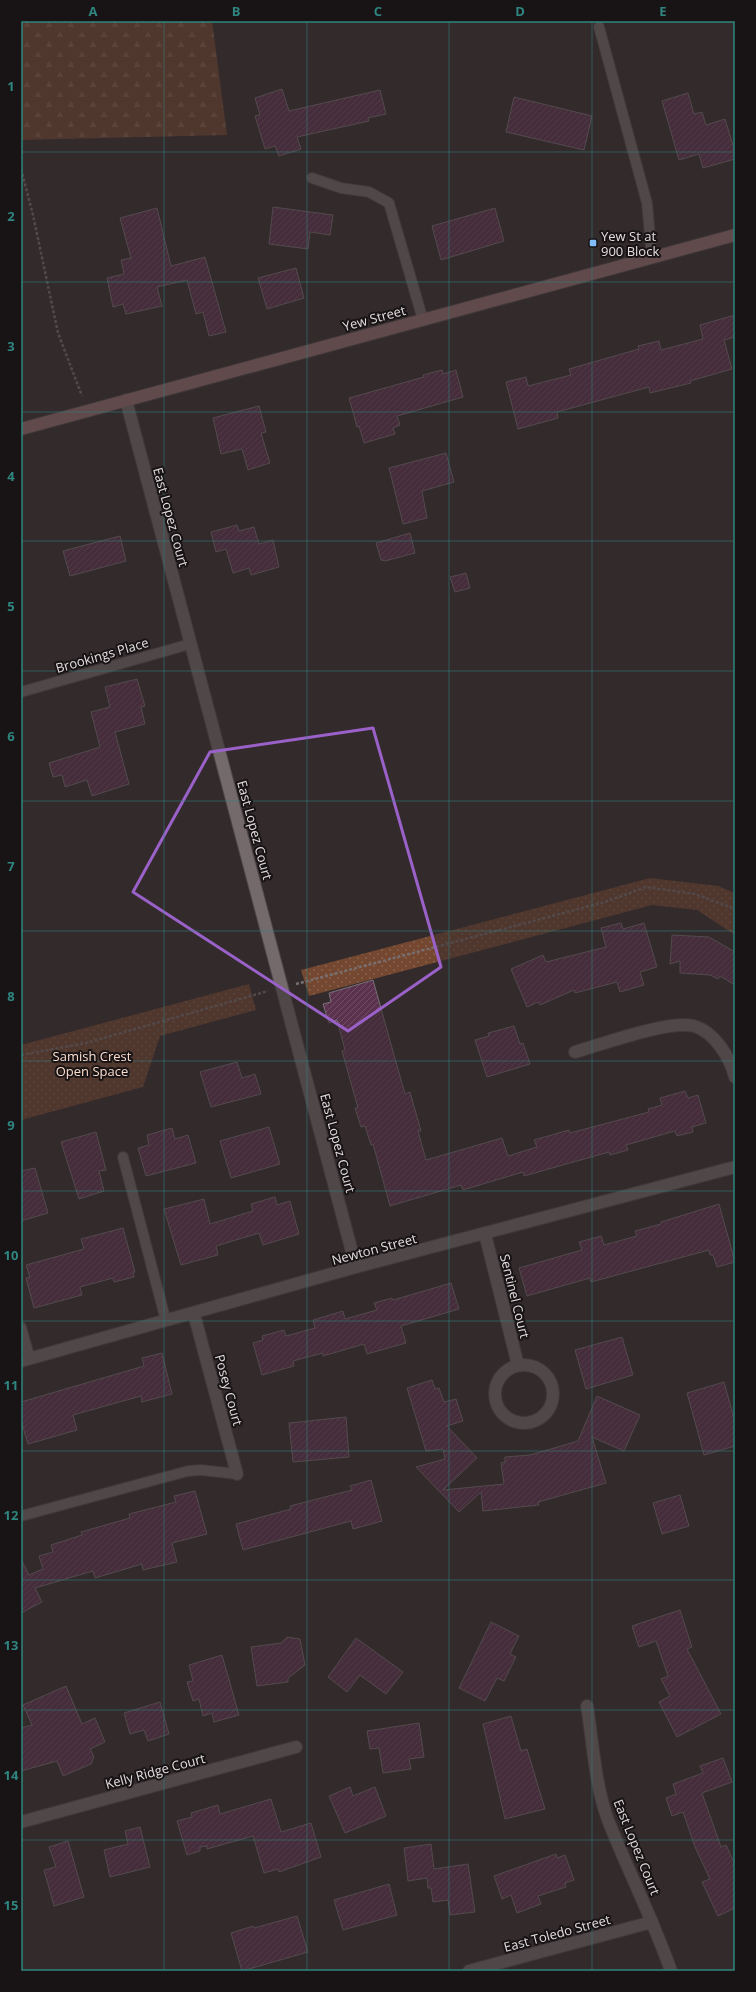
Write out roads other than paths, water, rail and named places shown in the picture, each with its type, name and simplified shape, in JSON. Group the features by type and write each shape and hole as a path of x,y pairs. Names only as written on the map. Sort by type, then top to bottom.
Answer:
{"street":[{"name":"Yew Street","path":"21,429 735,235"},
{"name":"East Lopez Court","path":"126,400 356,1267"},
{"path":"575,1052 668,1026 695,1026 716,1039 732,1064 735,1077"},
{"name":"Newton Street","path":"25,1360 194,1314 356,1267 735,1167"},
{"name":"Sentinel Court","path":"485,1234 518,1365"},
{"name":"Posey Court","path":"194,1314 237,1474"},
{"path":"518,1365 528,1365 538,1368 546,1374 552,1388 552,1403 547,1411 539,1418 530,1422 521,1422 504,1415 499,1408 496,1399 498,1381 503,1374 518,1365"},
{"name":"East Lopez Court","path":"587,1706 602,1797 608,1819 652,1922 671,1971"},
{"name":"Kelly Ridge Court","path":"21,1822 296,1747"},
{"name":"East Toledo Street","path":"469,1971 652,1922"}],"lane":[{"path":"599,27 647,203 652,258"},
{"path":"312,178 340,188 369,192 389,203 423,320"},
{"name":"Brookings Place","path":"21,692 190,644"},
{"path":"123,1156 166,1321"},
{"path":"21,1327 25,1360"},
{"path":"21,1516 188,1471 200,1470 237,1474"}],"place":[{"name":"Yew St at 900 Block","path":"593,243"}],"park label":[{"name":"Samish Crest Open Space","path":"92,1064"}]}
